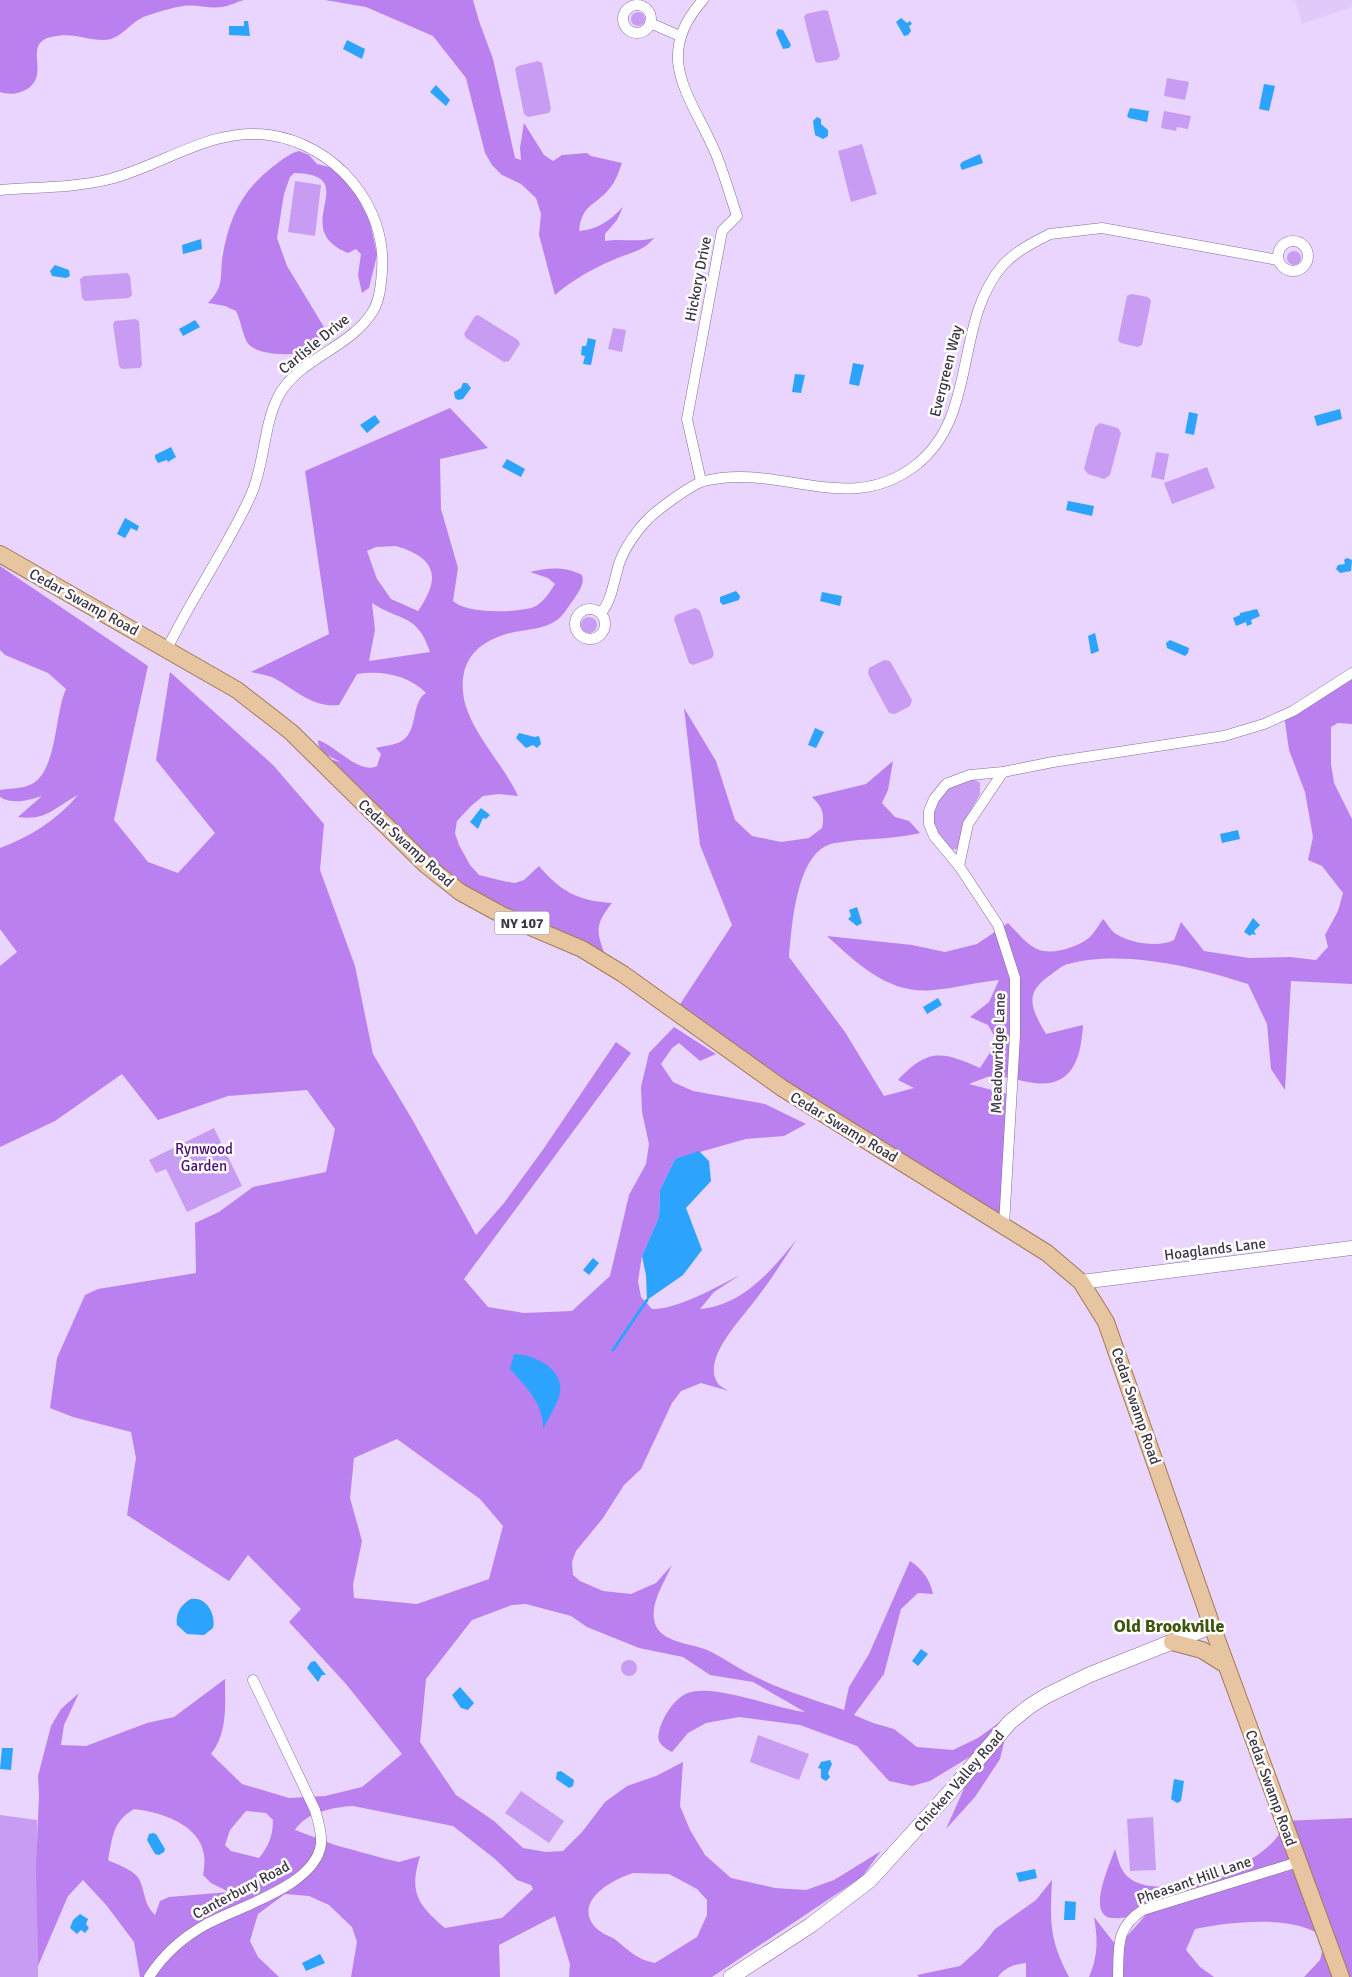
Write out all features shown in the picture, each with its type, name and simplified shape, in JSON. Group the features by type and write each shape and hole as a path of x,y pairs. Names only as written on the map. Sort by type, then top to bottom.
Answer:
{"main road":[{"name":"Cedar Swamp Road","path":"0,554 237,690 272,716 426,866 460,892 502,915 582,949 623,974 782,1088 1047,1253 1081,1282 1106,1322 1212,1626 1341,1977"},
{"name":"Chicken Valley Road","path":"732,1977 826,1915 870,1880 946,1798 1010,1722 1030,1706 1046,1696 1090,1675 1212,1626"},
{"path":"1172,1642 1202,1650 1226,1665"}],"street":[{"name":"Hickory Drive","path":"701,481 687,419 722,231 737,216 716,155 681,80 677,61 680,36 688,16 703,0"},
{"path":"650,23 680,36"},
{"name":"Carlisle Drive","path":"0,190 84,184 109,179 136,171 208,140 236,134 268,135 292,140 330,161 358,187 373,216 383,261 381,284 373,310 360,327 300,371 278,396 271,415 262,461 252,493 167,649"},
{"name":"Evergreen Way","path":"601,613 607,602 621,559 639,529 663,506 701,481 757,476 852,490 880,484 916,465 941,439 951,420 978,307 988,286 1004,264 1023,248 1050,234 1102,228 1278,260"},
{"name":"Meadowridge Lane","path":"1004,1226 1015,1035 1015,978 998,925 959,866 934,836 930,824 930,811 934,799 946,784 956,778 1224,736 1264,724 1293,711 1352,673"},
{"path":"959,866 968,824 1003,772"},
{"name":"Hoaglands Lane","path":"1081,1282 1352,1248"},
{"name":"Canterbury Road","path":"149,1977 156,1966 186,1937 206,1924 302,1875 318,1854 321,1843 319,1823 253,1680"},
{"name":"Pheasant Hill Lane","path":"1118,1977 1119,1946 1122,1931 1132,1918 1143,1910 1298,1862"}],"shaded area":[{"path":"0,0 244,0 222,7 178,7 146,16 121,34 110,39 97,40 66,35 44,39 38,48 38,70 35,81 28,89 11,94 0,92"},
{"path":"325,0 473,0 493,59 515,158 521,160 520,148 524,123 544,155 553,161 562,155 587,153 591,156 622,163 612,185 586,210 579,231 603,223 623,207 617,220 605,234 605,241 654,238 640,249 605,263 582,275 555,295 539,235 541,214 536,198 521,184 502,175 492,165 485,153 466,78 433,36 366,7"},
{"path":"1295,0 1352,0 1352,7 1302,24"},
{"path":"299,151 309,155 317,164 333,168 355,192 370,222 377,255 369,288 362,293 358,275 361,254 356,249 348,253 331,242 324,230 323,217 326,193 324,183 314,176 294,173 290,177 284,194 277,238 287,266 324,327 319,346 315,351 299,354 269,353 252,347 247,342 236,311 225,306 208,303 214,297 220,285 222,261 229,228 238,207 251,187 260,178 284,158"},
{"path":"450,408 488,448 440,459 441,509 458,568 453,601 469,608 480,610 504,611 526,609 540,603 555,584 548,578 530,572 556,569 569,570 582,575 583,581 580,590 557,620 546,626 499,636 481,646 468,661 463,680 463,692 471,719 518,796 499,794 483,796 457,821 455,833 470,865 479,875 515,883 524,880 539,866 554,882 571,893 589,900 612,903 603,915 599,926 599,937 604,952 563,932 472,894 434,866 329,759 341,762 326,754 320,748 318,740 355,763 370,768 377,766 381,754 376,748 400,742 410,732 418,704 426,693 419,687 394,675 376,673 357,674 339,705 329,705 312,701 272,677 251,672 329,634 305,471","holes":["396,546 420,557 427,563 431,571 430,589 418,611 391,599 377,579 367,551 376,547","372,603 414,624 425,639 430,652 369,661 375,630"]},
{"path":"0,566 148,666 114,820 148,862 178,873 215,833 156,760 170,672 273,765 324,824 320,870 355,966 373,1054 412,1119 476,1235 504,1203 542,1151 616,1042 631,1053 464,1279 488,1307 524,1313 572,1311 610,1276 629,1195 646,1164 649,1144 642,1112 641,1087 649,1053 674,1027 716,1054 700,1061 679,1043 672,1048 661,1064 673,1082 693,1091 765,1104 806,1124 784,1136 746,1139 675,1159 660,1190 659,1217 642,1256 638,1281 641,1297 652,1309 673,1306 684,1302 740,1275 714,1292 700,1309 729,1301 743,1294 766,1274 797,1239 719,1350 714,1372 718,1383 729,1391 701,1383 681,1391 672,1403 641,1469 624,1485 603,1518 576,1551 572,1562 573,1575 580,1581 603,1591 631,1594 656,1583 672,1565 659,1592 654,1612 656,1627 661,1633 676,1641 707,1650 759,1679 844,1710 849,1687 869,1654 910,1561 925,1575 933,1594 918,1593 901,1609 884,1674 854,1715 894,1729 917,1747 953,1750 978,1738 1011,1714 1000,1759 975,1797 946,1829 981,1750 930,1781 912,1786 889,1781 857,1746 800,1725 739,1717 706,1723 688,1733 672,1752 659,1742 659,1732 669,1709 678,1699 688,1693 713,1691 805,1712 753,1682 710,1675 683,1657 639,1648 587,1627 571,1616 526,1604 512,1605 472,1620 426,1679 420,1742 456,1795 494,1821 523,1848 546,1852 563,1851 582,1832 605,1802 627,1786 656,1776 683,1762 680,1806 690,1830 705,1855 731,1878 775,1888 806,1890 834,1880 881,1851 862,1877 712,1977 569,1977 570,1964 555,1916 499,1945 500,1977 351,1977 357,1942 352,1927 329,1905 309,1896 285,1894 258,1914 250,1941 258,1957 279,1977 140,1977 134,1942 107,1906 83,1880 68,1896 38,1966 36,1868 38,1776 51,1726 61,1709 79,1693 64,1725 61,1745 86,1746 147,1723 174,1717 225,1679 223,1727 211,1754 242,1784 289,1798 325,1796 362,1787 402,1754 346,1684 289,1622 301,1609 248,1555 229,1581 127,1515 136,1458 131,1432 73,1417 50,1408 57,1358 85,1295 98,1289 196,1273 195,1223 219,1212 253,1187 326,1172 335,1129 307,1090 228,1096 158,1120 122,1074 55,1121 0,1147 0,966 17,952 0,929 0,848 22,839 42,827 78,795 44,815 28,818 18,817 42,796 15,801 0,797 0,790 27,786 37,780 44,771 54,744 62,700 66,689 48,673 5,655 0,650","holes":["397,1439 480,1499 503,1526 489,1579 417,1604 354,1598 353,1585 362,1541 350,1498 354,1458","353,1806 453,1826 495,1859 517,1880 531,1885 533,1889 502,1918 445,1928 428,1912 418,1896 415,1879 420,1856 399,1862 335,1845 295,1830 305,1819 312,1815","134,1809 155,1813 177,1821 187,1828 201,1844 204,1858 203,1875 211,1883 229,1892 169,1897 160,1901 155,1915 148,1906 137,1876 108,1860 117,1825","246,1811 266,1813 273,1820 270,1840 259,1858 231,1851 225,1845 230,1830","633,1873 669,1874 697,1889 707,1900 707,1915 697,1937 655,1963 644,1960 598,1930 590,1918 589,1909 591,1901 597,1893 615,1881"]},
{"path":"1352,673 1352,724 1338,723 1331,727 1331,764 1334,783 1352,819 1352,984 1291,981 1285,1090 1271,1069 1267,1024 1248,984 1182,966 1135,959 1089,960 1063,966 1041,983 1036,989 1032,1003 1046,1034 1083,1025 1077,1058 1067,1075 1048,1083 1034,1083 1005,1077 987,1077 969,1084 1011,1095 1004,1225 675,1012 732,925 700,845 684,708 716,761 735,820 752,836 781,842 809,838 822,828 823,823 822,811 812,797 866,784 893,761 888,790 882,803 895,817 909,821 920,833 835,843 822,848 812,859 798,891 789,957 845,1032 884,1096 914,1088 898,1080 918,1062 927,1058 945,1056 980,1068 993,1048 995,1037 988,1025 970,1017 989,1002 999,980 934,990 903,988 875,975 863,967 827,936 912,945 945,952 977,944 1008,923 1033,947 1050,952 1071,947 1089,938 1103,919 1114,933 1122,937 1137,942 1153,944 1174,940 1181,922 1204,951 1249,958 1290,957 1316,960 1328,947 1325,935 1338,911 1343,893 1322,866 1308,860 1313,837 1305,792 1289,750 1284,715"},
{"path":"1352,1818 1352,1977 1341,1977 1283,1821"},
{"path":"1283,1826 1324,1939 1314,1931 1282,1923 1244,1922 1209,1926 1195,1929 1186,1950 1200,1967 1214,1977 1089,1977 1096,1948 1094,1917 1115,1944 1126,1937 1145,1916 1113,1918 1105,1915 1101,1909 1102,1889 1115,1849 1125,1874 1143,1885 1164,1887 1188,1884 1213,1877 1259,1854 1274,1840"},
{"path":"1052,1880 1052,1930 1054,1941 1069,1977 1026,1977 1026,1963 1010,1967 998,1977 919,1977 917,1975 960,1966 980,1948 995,1929 1036,1900"},
{"path":"1325,1941 1338,1977 1304,1977 1320,1960"}],"green space":[{"path":"824,10 828,11 840,56 837,60 818,63 815,61 804,17 806,14"},
{"path":"638,12 643,14 645,19 643,24 638,26 633,24 631,19 633,14"},
{"path":"538,61 542,63 551,109 549,113 528,117 524,114 515,69 518,66"},
{"path":"1167,78 1189,82 1185,100 1164,96"},
{"path":"1164,111 1191,116 1188,129 1177,127 1176,131 1161,128"},
{"path":"862,144 877,194 851,202 838,151"},
{"path":"295,181 321,185 315,236 288,232"},
{"path":"1291,251 1297,251 1301,258 1297,265 1291,265 1287,261 1287,255"},
{"path":"127,273 130,276 132,295 129,298 85,301 82,298 80,279 84,276"},
{"path":"1131,294 1148,297 1151,301 1142,345 1138,347 1121,343 1118,340 1127,296"},
{"path":"478,315 518,340 520,344 509,361 504,362 466,338 464,334 475,316"},
{"path":"135,319 139,321 142,365 140,368 122,369 119,366 113,324 115,321"},
{"path":"613,328 626,330 622,352 608,349"},
{"path":"1100,423 1118,428 1121,433 1110,475 1104,479 1088,474 1084,469 1095,427"},
{"path":"1156,452 1169,454 1164,480 1151,477"},
{"path":"1207,467 1215,488 1172,504 1164,483"},
{"path":"695,608 700,611 714,654 712,658 693,665 689,663 674,619 676,615"},
{"path":"589,617 595,619 597,625 595,631 589,633 583,631 581,625 583,619"},
{"path":"884,660 890,661 912,700 910,706 895,714 889,713 868,674 869,668"},
{"path":"974,779 980,783 980,794 967,817 958,849 951,850 938,837 933,821 933,813 940,797 952,784"},
{"name":"Rynwood Garden","path":"214,1128 242,1186 187,1212 166,1169 156,1173 149,1160"},
{"path":"629,1660 637,1668 629,1676 621,1668"},
{"path":"758,1735 809,1754 799,1780 750,1762"},
{"path":"521,1791 564,1821 549,1843 505,1813"},
{"path":"0,1815 37,1820 38,1977 0,1977"},
{"path":"1153,1817 1156,1870 1130,1871 1127,1819"}],"water":[{"path":"901,18 907,23 910,21 912,24 909,26 911,31 908,35 904,36 896,22"},
{"path":"244,21 248,21 250,36 229,35 229,26 244,26"},
{"path":"778,29 783,30 791,45 789,48 783,49 776,33"},
{"path":"347,40 365,49 362,59 343,49"},
{"path":"1264,84 1275,86 1269,111 1259,109"},
{"path":"436,85 450,100 446,106 430,92"},
{"path":"1130,108 1149,111 1147,122 1129,118 1127,116"},
{"path":"817,117 821,119 821,124 828,130 828,136 823,139 815,135 813,121"},
{"path":"980,154 983,163 962,170 960,165 962,162"},
{"path":"201,239 202,249 183,254 182,245"},
{"path":"55,265 69,270 70,276 66,278 52,276 50,271"},
{"path":"195,320 200,327 183,336 179,329"},
{"path":"588,338 596,340 591,365 583,364 585,356 581,355 582,346 586,346"},
{"path":"853,363 864,365 859,386 849,384"},
{"path":"795,374 805,375 801,393 792,392"},
{"path":"463,383 467,383 471,388 463,399 458,400 455,398 454,392 461,388"},
{"path":"1340,409 1342,419 1317,426 1314,416"},
{"path":"1189,412 1198,414 1194,435 1185,433"},
{"path":"375,415 380,422 367,433 360,425"},
{"path":"171,447 176,457 168,462 167,460 158,463 155,455"},
{"path":"507,459 525,469 521,477 502,467"},
{"path":"1068,501 1094,506 1092,516 1066,510"},
{"path":"125,518 139,526 137,531 131,528 125,538 117,534"},
{"path":"1347,558 1352,560 1351,571 1340,573 1336,569 1338,565 1345,564 1344,560"},
{"path":"736,591 740,596 739,600 723,605 720,602 720,597"},
{"path":"822,592 842,596 840,606 820,601"},
{"path":"1257,609 1260,616 1251,620 1252,624 1247,626 1246,622 1236,626 1233,618 1240,615 1240,613"},
{"path":"1095,633 1099,651 1091,654 1088,636"},
{"path":"1170,640 1189,648 1188,653 1185,656 1167,648 1166,643"},
{"path":"815,728 824,732 816,748 808,745"},
{"path":"519,733 535,737 539,736 541,744 537,748 533,745 526,748 516,738"},
{"path":"481,808 490,815 486,819 483,818 478,829 470,822"},
{"path":"1238,830 1240,839 1222,843 1220,834"},
{"path":"857,907 862,923 857,926 848,919 851,916 849,910"},
{"path":"1253,918 1260,925 1254,931 1256,935 1252,934 1250,936 1244,932"},
{"path":"938,998 942,1005 927,1014 923,1007"},
{"path":"699,1151 709,1161 711,1181 686,1208 702,1250 683,1275 647,1300 646,1275 642,1256 659,1217 660,1190 675,1159"},
{"path":"593,1258 599,1263 589,1275 583,1270"},
{"path":"514,1354 531,1357 540,1361 554,1372 558,1379 560,1387 559,1397 543,1429 541,1412 533,1396 510,1369"},
{"path":"191,1599 201,1600 205,1603 213,1617 213,1628 204,1635 187,1634 177,1625 177,1617 180,1610"},
{"path":"921,1649 928,1654 918,1666 912,1661"},
{"path":"315,1661 326,1675 322,1675 318,1682 307,1668 311,1662"},
{"path":"460,1687 474,1703 468,1710 461,1708 452,1695"},
{"path":"2,1748 13,1748 11,1770 0,1769"},
{"path":"830,1760 832,1764 828,1773 830,1777 826,1781 821,1778 821,1769 818,1768 821,1762"},
{"path":"561,1771 574,1780 573,1786 569,1788 556,1779 557,1772"},
{"path":"1174,1779 1184,1781 1181,1801 1177,1803 1171,1799"},
{"path":"149,1834 156,1834 165,1849 159,1855 155,1854 147,1840"},
{"path":"1035,1869 1037,1878 1019,1882 1016,1873"},
{"path":"1065,1901 1076,1902 1075,1920 1064,1920"},
{"path":"80,1914 88,1919 86,1924 89,1928 85,1933 81,1930 77,1934 70,1928 73,1920"},
{"path":"320,1954 325,1963 306,1971 302,1963"}],"waterway":[{"path":"613,1350 647,1300"}],"district":[{"name":"Old Brookville","path":"1169,1626"}]}
